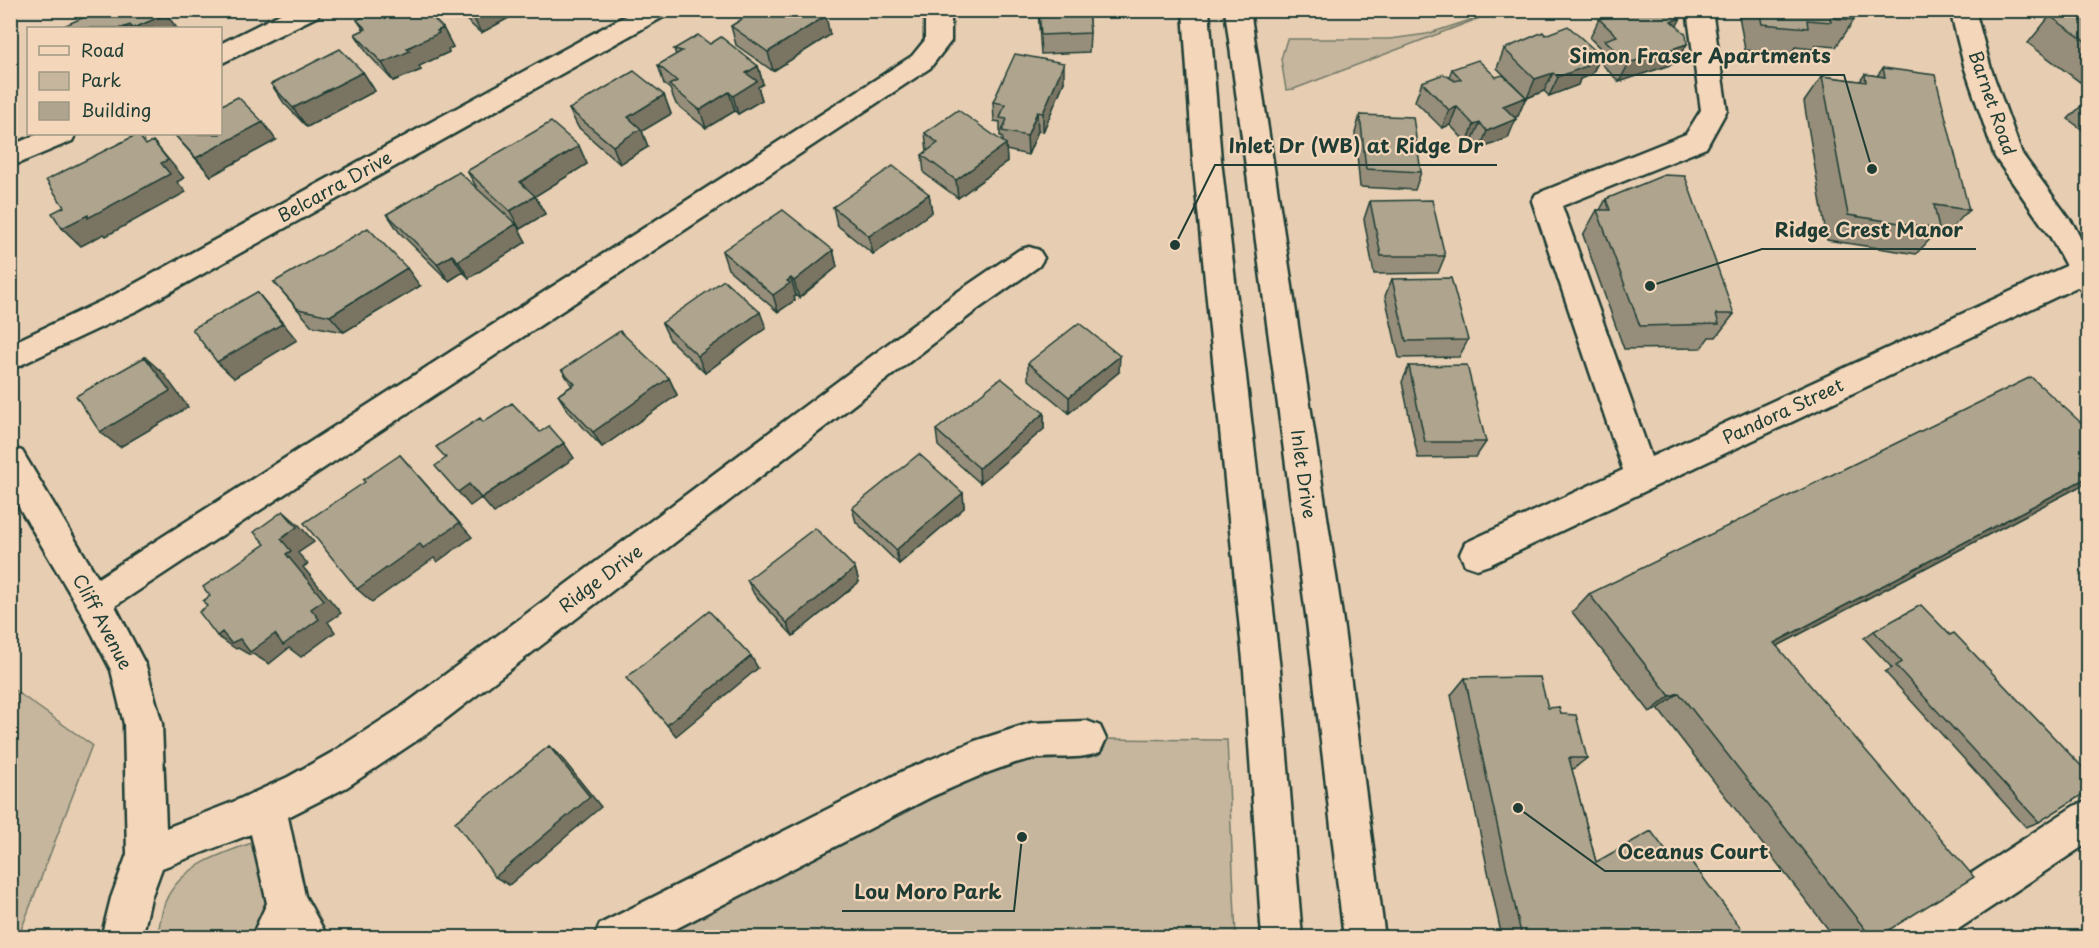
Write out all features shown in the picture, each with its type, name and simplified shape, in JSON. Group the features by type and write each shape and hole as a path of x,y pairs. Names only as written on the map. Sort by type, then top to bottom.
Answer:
{"street":[{"path":"222,53 309,10"},
{"name":"Belcarra Drive","path":"10,358 127,302 656,10"},
{"path":"93,601 921,62 938,41 938,10"},
{"path":"1196,10 1207,160 1262,670 1282,938"},
{"name":"Inlet Drive","path":"1238,10 1325,622 1365,938"},
{"path":"1642,477 1546,201 1696,141 1714,110 1699,10"},
{"name":"Barnet Road","path":"1962,10 1978,69 2009,157 2063,232 2087,274"},
{"path":"10,157 60,135"},
{"name":"Ridge Drive","path":"147,854 267,807 322,780 412,722 967,301 1029,258"},
{"name":"Pandora Street","path":"1477,554 2087,274"},
{"name":"Cliff Avenue","path":"10,461 93,601 128,666 143,724 147,854 131,898 121,938"},
{"path":"614,938 917,784 975,760 1031,741 1087,739"},
{"path":"267,807 279,921 308,938"},
{"path":"1908,938 2088,820"}],"green space":[{"path":"1498,11 1294,89 1286,90 1281,59 1287,39 1390,39 1427,34"},
{"path":"10,687 92,745 18,938 10,937"},
{"path":"1087,739 1227,740 1236,937 614,938 917,784"},
{"path":"271,836 308,937 157,938 162,911 168,896 187,873 213,858"}],"building":[{"path":"94,10 163,10 166,14 136,27 130,25 125,27 61,27 96,12"},
{"path":"376,10 386,10 388,13 392,10 425,10 443,28 437,31 439,33 407,48 410,51 382,63 355,34 366,29 357,20"},
{"path":"746,10 817,10 826,16 768,52 731,26 750,14"},
{"path":"1039,10 1088,10 1090,33 1041,35"},
{"path":"1627,10 1674,10 1681,18 1671,21 1686,34 1687,44 1629,63 1605,40 1617,36 1599,19"},
{"path":"1759,10 1852,10 1854,20 1830,18 1831,22 1807,20 1808,28 1762,24"},
{"path":"2065,10 2088,10 2088,43 2050,16"},
{"path":"1568,26 1601,56 1583,63 1587,66 1558,77 1553,73 1535,79 1504,49 1543,32 1545,35"},
{"path":"698,35 710,44 721,37 758,66 746,73 757,81 733,96 729,92 700,110 669,85 677,81 658,65 682,51 674,49"},
{"path":"340,49 363,72 293,108 271,84"},
{"path":"1015,54 1064,63 1043,113 1037,112 1027,136 1002,131 1007,119 1000,118 1005,104 993,102"},
{"path":"1478,60 1496,77 1503,75 1526,97 1503,106 1516,119 1487,131 1480,123 1474,125 1457,107 1449,110 1422,82 1444,74 1455,81 1461,79 1452,69"},
{"path":"1883,68 1935,75 1969,210 1934,205 1939,229 1848,215 1822,76 1866,82 1865,74 1885,77"},
{"path":"634,71 664,95 628,117 641,129 613,146 569,109"},
{"path":"238,97 263,122 196,158 175,135 222,135 222,105"},
{"path":"958,110 1006,144 956,180 922,155 938,143 925,133"},
{"path":"1360,115 1413,117 1421,172 1366,169"},
{"path":"551,122 579,146 520,182 535,196 510,211 467,171"},
{"path":"136,135 139,135 146,145 153,141 168,160 161,163 170,174 88,218 88,215 62,228 52,213 64,207 46,180"},
{"path":"893,166 929,194 869,236 833,207"},
{"path":"459,172 516,224 458,261 452,255 437,264 387,214"},
{"path":"1664,175 1685,176 1734,314 1716,314 1719,324 1640,326 1597,210 1610,210 1606,199"},
{"path":"1432,200 1445,256 1381,256 1370,201"},
{"path":"783,210 833,250 794,281 791,278 787,281 790,283 773,295 722,251"},
{"path":"368,228 407,268 330,316 298,309 274,282"},
{"path":"1451,278 1468,340 1406,341 1392,279"},
{"path":"724,280 760,312 698,356 662,323"},
{"path":"257,292 282,324 217,362 192,329"},
{"path":"1079,323 1120,356 1069,397 1028,363"},
{"path":"620,331 669,378 593,432 558,395 575,384 562,370"},
{"path":"145,357 170,391 100,432 76,396"},
{"path":"1467,365 1486,442 1425,442 1409,366"},
{"path":"2031,377 2088,429 2088,477 1774,643 1974,877 1876,938 1872,938 1679,693 1670,696 1589,594"},
{"path":"1001,378 1044,413 979,468 936,430"},
{"path":"512,403 540,432 549,426 564,443 481,498 469,484 458,492 435,466 446,458 436,447 480,418 483,422"},
{"path":"919,454 963,493 896,550 852,508"},
{"path":"400,455 459,523 423,548 420,544 357,589 304,523 365,482 363,480"},
{"path":"283,511 297,527 281,539 291,551 286,554 324,600 311,609 319,619 283,645 275,634 250,652 240,639 231,643 222,632 217,636 199,612 207,606 203,601 210,596 203,587 265,544 254,532"},
{"path":"815,528 855,568 787,623 747,580"},
{"path":"1921,605 1950,635 1954,633 2088,773 2088,791 2039,822 1896,666 1902,662 1874,631"},
{"path":"709,611 751,656 667,725 626,678"},
{"path":"1540,677 1548,708 1559,707 1561,714 1576,715 1587,758 1569,758 1596,862 1651,831 1675,863 1687,856 1746,935 1743,938 1522,938 1465,678"},
{"path":"549,746 590,797 495,877 455,822"}],"place":[{"name":"Simon Fraser Apartments","path":"1872,169"},
{"name":"Inlet Dr (WB) at Ridge Dr","path":"1175,245"},
{"name":"Ridge Crest Manor","path":"1650,286"},
{"name":"Oceanus Court","path":"1518,808"},
{"name":"Lou Moro Park","path":"1022,837"}]}
